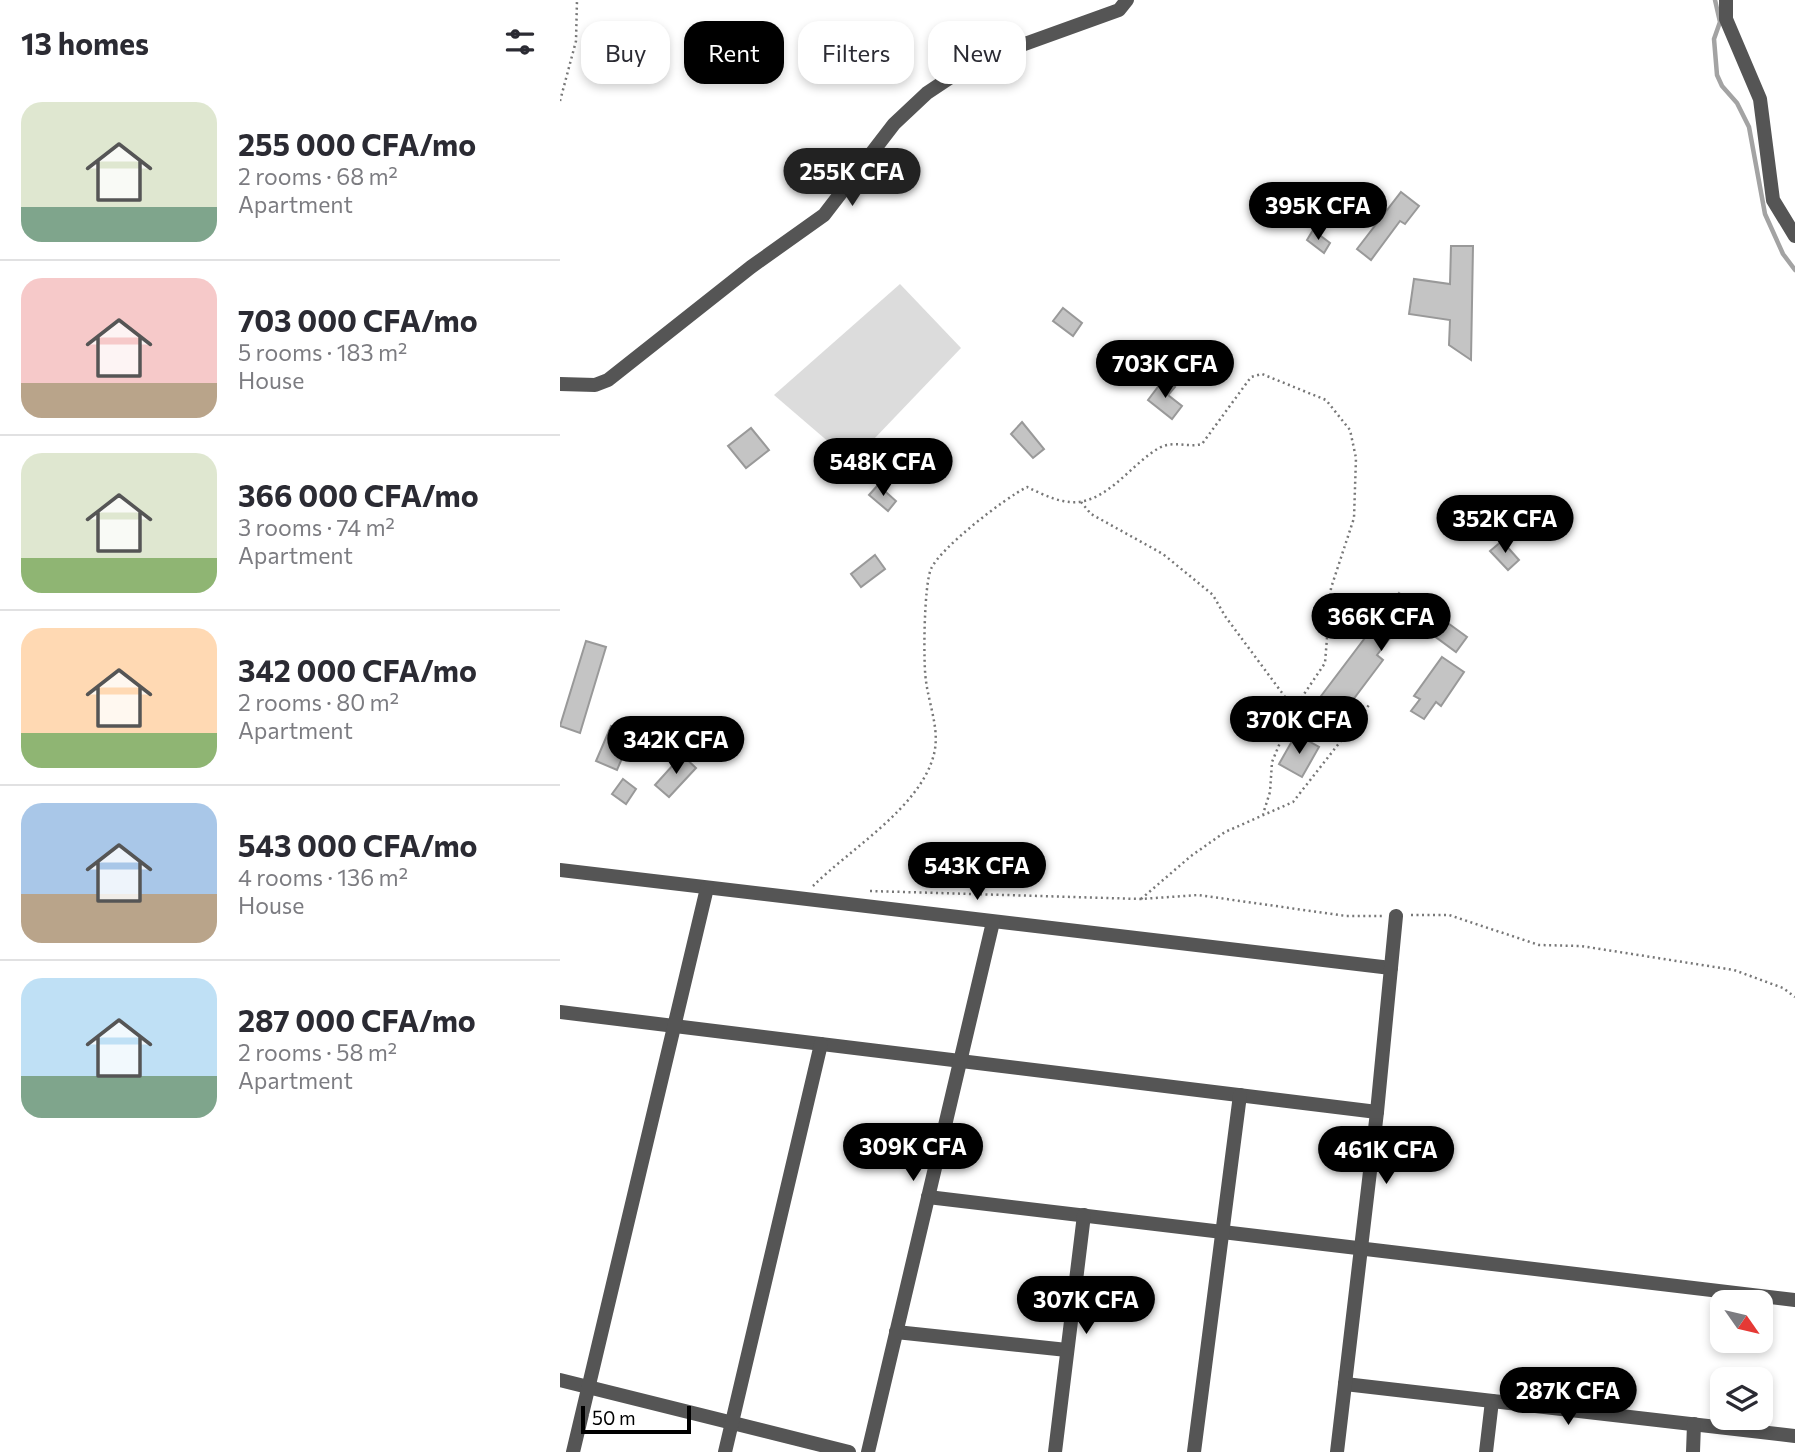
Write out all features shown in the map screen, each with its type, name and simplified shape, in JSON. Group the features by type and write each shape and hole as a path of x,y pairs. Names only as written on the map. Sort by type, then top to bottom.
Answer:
{"street":[{"path":"560,384 595,385 608,380 751,267 824,215 894,124 927,93 949,78 972,63 1119,10 1127,0"},
{"path":"1726,0 1726,19 1760,99 1773,200 1795,236"},
{"path":"560,870 1391,968"},
{"path":"573,1452 707,888"},
{"path":"1337,1452 1377,1111 1396,916"},
{"path":"868,1452 993,922"},
{"path":"560,1012 1377,1111"},
{"path":"725,1452 821,1044"},
{"path":"1194,1452 1240,1095"},
{"path":"928,1197 1795,1300"},
{"path":"1055,1452 1083,1215"},
{"path":"896,1332 1067,1350"},
{"path":"560,1380 849,1452"},
{"path":"1345,1384 1795,1436"},
{"path":"1486,1452 1492,1401"},
{"path":"1693,1452 1695,1424"}],"path":[{"path":"560,101 576,41 577,0"},
{"path":"801,899 837,863 903,806 919,785 934,755 936,733 925,678 929,572 939,555 1016,492 1027,487 1062,501 1081,502 1096,498 1159,448 1178,443 1202,444 1251,377 1262,374 1326,400 1350,430 1356,458 1354,518 1331,588 1325,663 1294,709 1272,762 1270,792 1263,814"},
{"path":"1081,502 1091,514 1163,554 1213,595 1225,616 1294,709"},
{"path":"1142,899 1191,856 1225,832 1293,802 1369,705"},
{"path":"866,891 1142,899 1198,895 1346,916 1433,913 1449,915 1539,945 1581,946 1734,970 1783,988 1795,997"}],"shaded area":[{"path":"900,284 961,348 852,462 774,395"}],"building":[{"path":"1401,192 1419,206 1405,224 1400,221 1371,260 1357,249"},
{"path":"1313,230 1330,243 1324,253 1307,240"},
{"path":"1451,246 1473,246 1471,360 1449,345 1450,320 1409,314 1414,279 1450,284"},
{"path":"1063,308 1082,323 1073,336 1053,321"},
{"path":"1164,379 1175,387 1168,395 1182,406 1172,419 1148,400"},
{"path":"1022,422 1044,449 1033,458 1011,434"},
{"path":"751,428 769,450 746,468 728,446"},
{"path":"878,485 896,501 888,511 869,495"},
{"path":"1502,541 1519,560 1508,570 1490,551"},
{"path":"875,555 885,569 861,587 851,574"},
{"path":"1399,593 1431,616 1434,613 1467,637 1456,652 1407,616 1377,655 1383,660 1337,721 1315,704"},
{"path":"586,641 606,647 580,733 560,726"},
{"path":"1442,657 1464,672 1441,706 1436,702 1424,719 1411,711 1420,699 1414,696"},
{"path":"611,726 632,735 617,770 596,761"},
{"path":"1296,734 1319,747 1302,777 1279,764"},
{"path":"682,755 696,768 669,797 655,785"},
{"path":"623,779 636,789 626,804 612,794"}],"waterway":[{"path":"1715,0 1720,22 1714,39 1717,75 1722,86 1737,103 1749,127 1765,214 1783,254 1795,270"}]}
